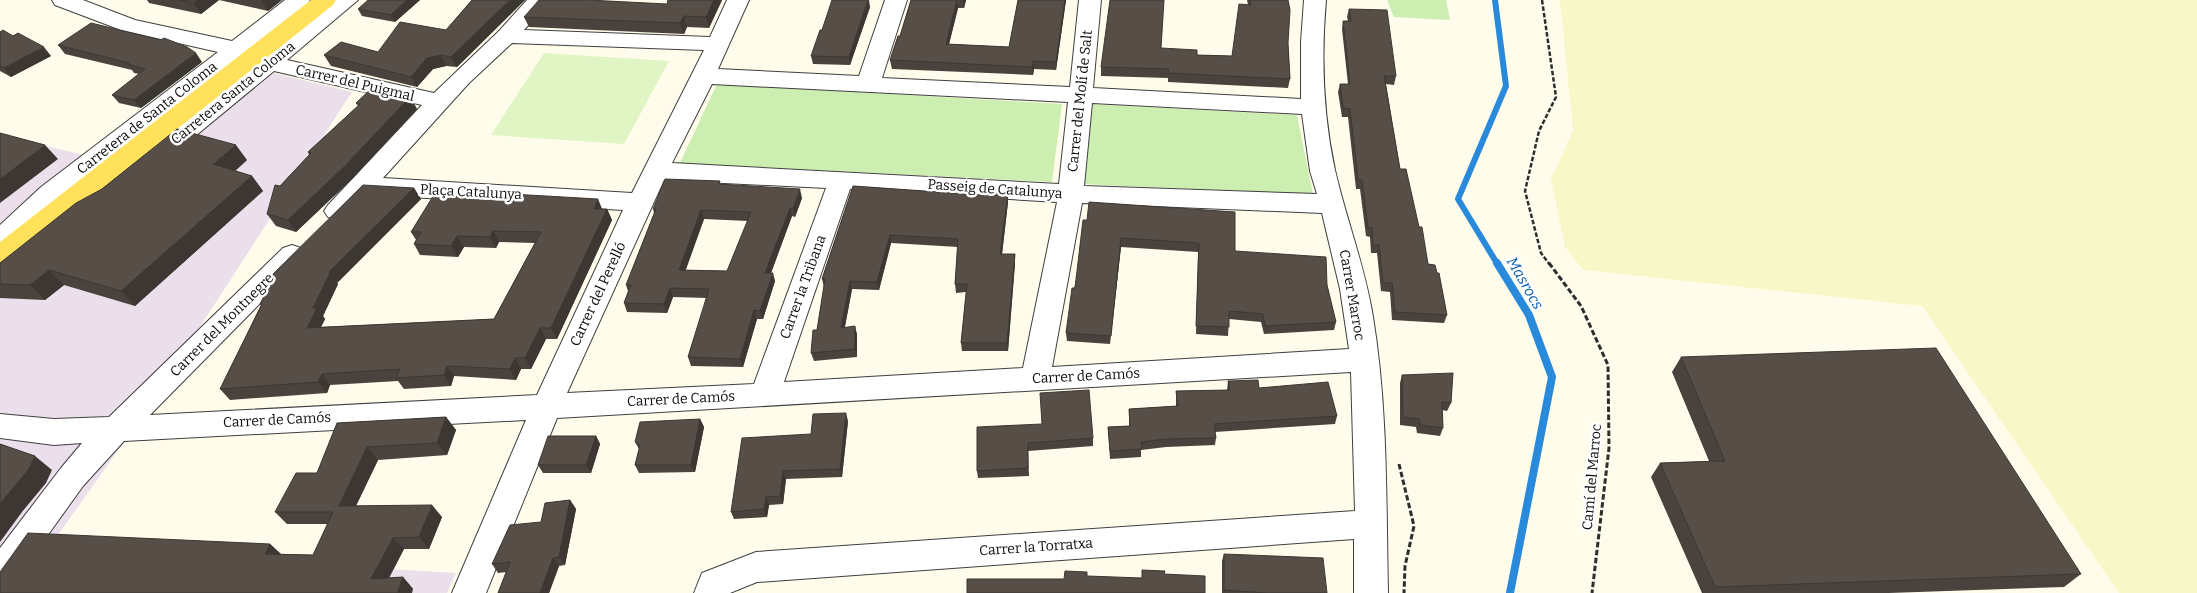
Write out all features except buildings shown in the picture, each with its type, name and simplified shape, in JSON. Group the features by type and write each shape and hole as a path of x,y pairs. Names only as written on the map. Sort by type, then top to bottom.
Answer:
{"main road":[{"name":"Carretera Santa Coloma","path":"5,247 325,0"}],"street":[{"path":"63,0 129,25 236,48"},
{"name":"Carretera de Santa Coloma","path":"5,247 50,193 299,0"},
{"name":"Carretera Santa Coloma","path":"5,247 105,197 348,0"},
{"name":"Carrer del Montnegre","path":"0,574 72,477 96,449 363,185 462,78 507,36 539,0"},
{"name":"Carrer del Perelló","path":"469,593 547,405 640,202 704,76 738,0"},
{"path":"868,85 896,0"},
{"name":"Carrer del Molí de Salt","path":"1035,379 1070,194 1090,0"},
{"name":"Carrer Marroc","path":"1314,0 1310,43 1313,107 1322,167 1333,204 1358,316 1363,360 1370,442 1371,593"},
{"path":"507,36 719,44"},
{"name":"Carrer del Puigmal","path":"269,63 440,102"},
{"path":"704,76 1313,107"},
{"name":"Passeig de Catalunya","path":"657,171 1070,194 1333,204"},
{"name":"Carrer la Tribana","path":"765,395 842,180"},
{"name":"Plaça Catalunya","path":"363,185 640,202"},
{"name":"Carrer de Camós","path":"0,426 54,432 118,429 765,395 1363,360"},
{"name":"Carrer la Torratxa","path":"711,593 714,584 756,567 1370,524"}],"path":[{"name":"Camí del Marroc","path":"1542,0 1556,97 1539,131 1525,191 1541,253 1581,306 1608,365 1609,448 1592,593"}],"shaded area":[{"path":"241,65 352,92 139,421 48,549 456,573 447,593 0,593 0,135 117,163"}],"green space":[{"path":"1387,0 1446,0 1450,20 1394,17"},
{"path":"1560,0 2197,0 2197,593 2119,593 1922,306 1583,270 1565,247 1551,180 1573,130"},
{"path":"544,53 669,61 624,144 491,135"},
{"path":"717,84 1062,104 1052,182 680,163"},
{"path":"1089,104 1297,115 1313,194 1080,184"}],"waterway":[{"name":"Masrocs","path":"1495,0 1506,86 1458,199 1498,265"},
{"name":"Masrocs","path":"1497,263 1529,315 1552,377 1510,593"}]}
